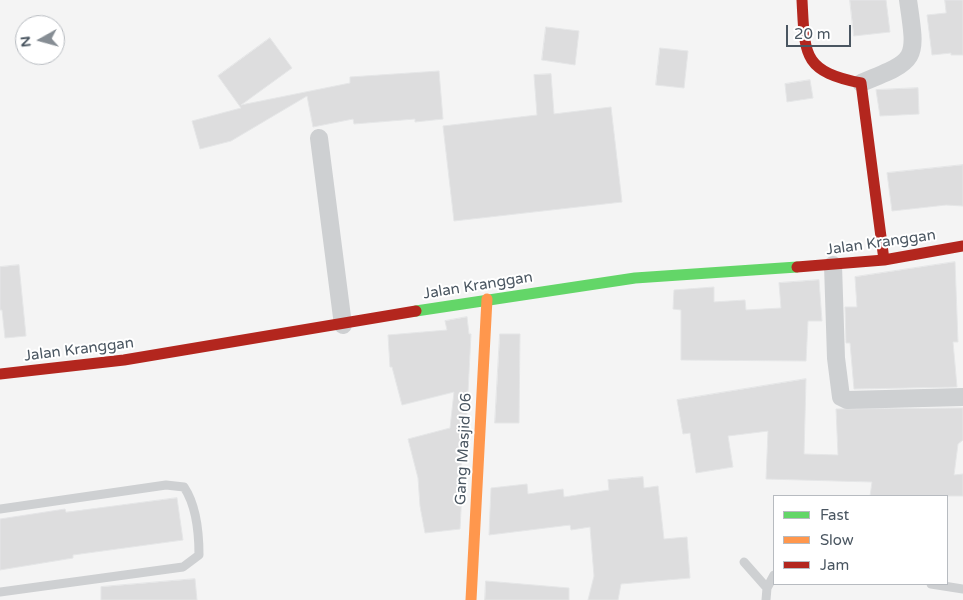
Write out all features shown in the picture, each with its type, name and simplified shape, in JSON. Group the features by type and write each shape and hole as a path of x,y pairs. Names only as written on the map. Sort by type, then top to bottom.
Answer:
{"main road":[{"path":"802,0 805,46 815,68 836,78 861,83 884,260"},
{"name":"Jalan Kranggan","path":"0,374 124,360 343,325 487,299 663,275 734,273 833,265 884,260 963,246"},
{"name":"Gang Masjid 06","path":"471,600 487,299"}],"street":[{"path":"861,83 900,67 908,59 914,36 908,0"},
{"path":"319,138 343,325"},
{"path":"833,265 836,358 841,397 847,400 963,397"}],"lane":[{"path":"0,509 166,485 184,487 189,496 199,540 199,555 183,567 0,592"},
{"path":"744,562 767,588"},
{"path":"766,600 767,588 773,577"},
{"path":"937,585 963,589"}],"building":[{"path":"850,0 886,0 890,32 854,36"},
{"path":"945,0 963,0 963,55 951,55 951,53 932,55 927,15 946,13"},
{"path":"546,27 579,31 575,65 542,60"},
{"path":"270,38 292,68 241,105 350,83 350,77 439,71 443,119 415,122 415,119 354,124 353,119 313,127 307,96 231,141 200,149 192,121 241,108 218,76"},
{"path":"660,48 688,51 684,88 656,85"},
{"path":"551,74 554,114 611,107 622,202 454,221 443,126 537,115 534,75"},
{"path":"810,80 813,98 787,102 785,84"},
{"path":"918,88 919,114 880,116 876,90"},
{"path":"963,165 963,206 946,205 892,211 887,173"},
{"path":"955,262 958,342 953,342 957,387 854,389 850,343 846,343 845,307 857,307 855,277"},
{"path":"19,265 26,336 5,338 2,310 0,310 0,267"},
{"path":"819,280 822,321 808,321 806,361 681,360 681,310 673,309 674,290 714,287 714,302 745,300 746,310 781,308 779,283"},
{"path":"467,317 469,334 471,334 465,451 463,451 458,492 462,491 460,529 425,533 420,506 418,478 408,439 450,428 454,392 402,405 392,367 390,367 388,335 447,330 445,321"},
{"path":"500,334 520,334 519,423 495,423"},
{"path":"806,379 804,454 838,455 836,409 963,408 963,440 958,444 954,475 963,474 963,496 870,495 872,482 766,479 768,431 728,436 733,467 696,473 690,433 683,434 677,400"},
{"path":"643,477 644,488 658,486 664,539 687,537 690,578 621,584 618,600 588,600 594,576 590,527 571,530 570,525 489,535 491,488 527,484 528,494 563,489 564,497 609,490 608,480"},
{"path":"177,498 183,540 73,555 73,558 0,570 0,519 65,509 66,512"},
{"path":"195,579 197,600 101,600 101,587"},
{"path":"486,581 569,588 569,600 485,600"}],"traffic: fast":[{"path":"416,311 635,278 797,267"}],"traffic: slow":[{"path":"471,600 487,299"}],"traffic: jam":[{"path":"802,0 804,34 810,58 827,73 861,83 884,260"},
{"path":"797,267 884,260 963,246"},
{"path":"0,374 124,360 416,311"}]}
